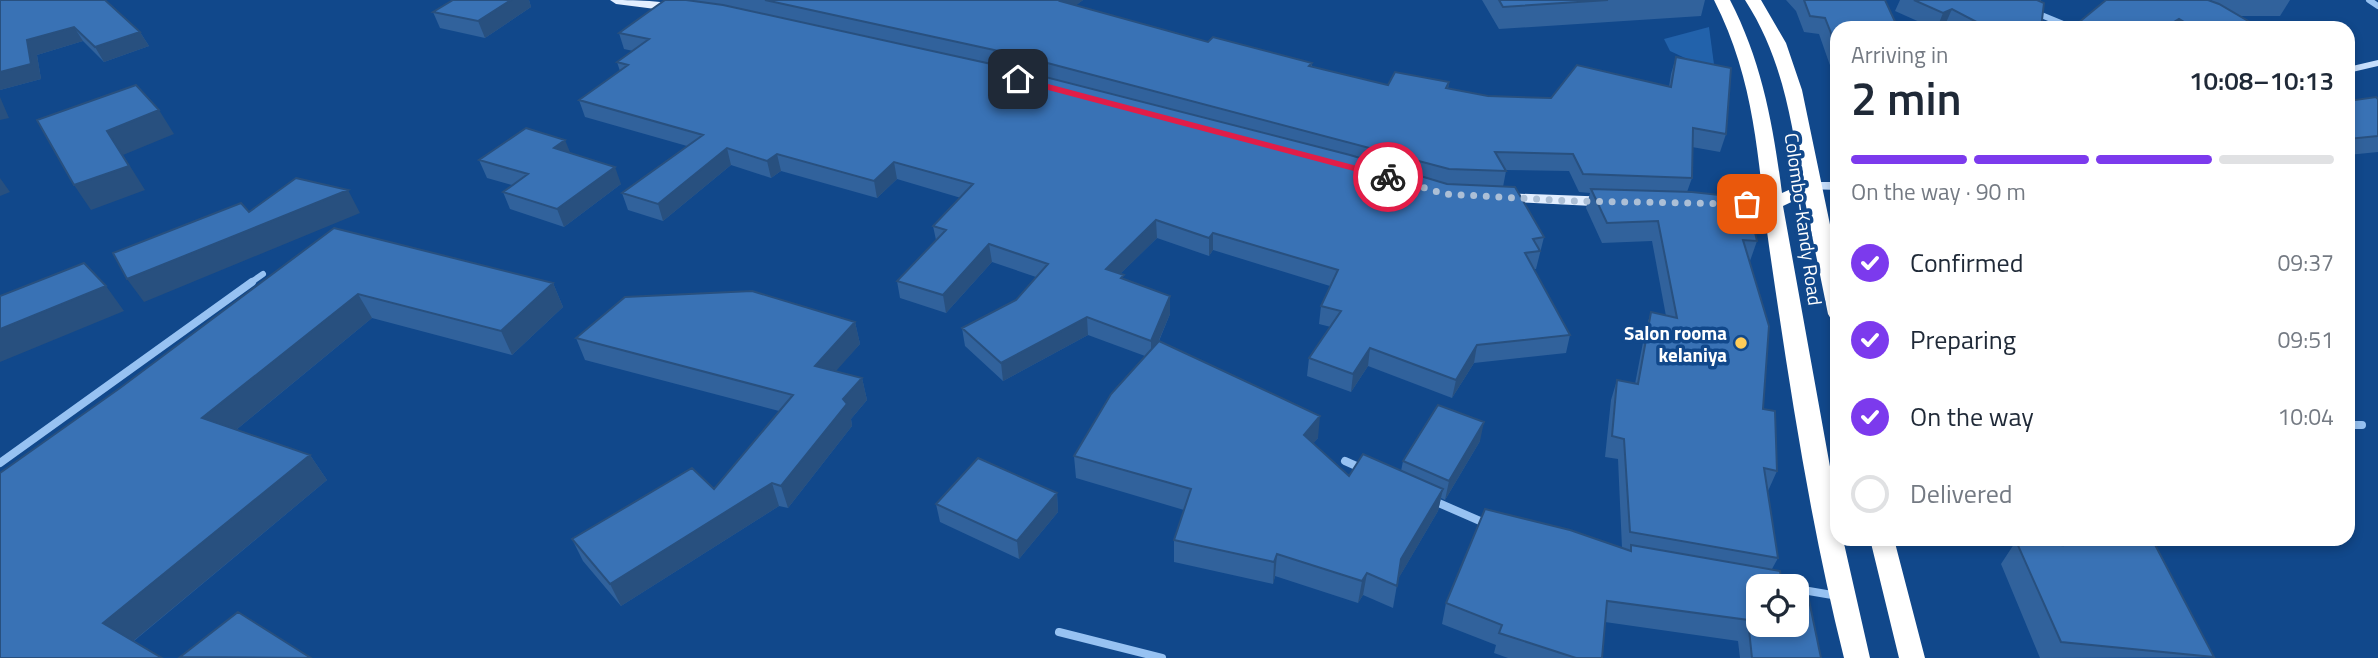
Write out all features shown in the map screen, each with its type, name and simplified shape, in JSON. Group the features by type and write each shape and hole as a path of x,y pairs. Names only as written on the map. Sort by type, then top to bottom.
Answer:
{"highway":[{"name":"Colombo-Kandy Road","path":"1722,0 1748,51 1761,102 1773,204 1830,532"},
{"name":"Colombo-Kandy Road","path":"1753,0 1768,22 1783,56 1798,103 1830,275"},
{"path":"1773,204 1812,186"},
{"name":"Colombo-Kandy Road","path":"1833,546 1857,658"},
{"path":"1884,546 1912,658"}],"main road":[{"path":"616,0 691,9"},
{"path":"1484,197 1627,202"},
{"path":"1707,204 1773,204"}],"street":[{"path":"2369,0 2378,6"},
{"path":"2027,9 2056,21"},
{"path":"2355,68 2378,63"},
{"path":"1812,186 1830,186"},
{"path":"0,463 262,274"},
{"path":"2355,425 2362,425"},
{"path":"1345,461 1370,472"},
{"path":"1419,494 1478,522 1491,525"},
{"path":"1809,591 1842,597"},
{"path":"1059,632 1162,658"}],"shaded area":[{"path":"1709,27 1715,72 1670,51 1664,39"}],"building":[{"path":"0,0 105,0 140,32 95,47 74,27 27,40 31,64 0,72"},
{"path":"453,0 511,0 478,21 433,12"},
{"path":"665,0 723,5 1014,69 1350,155 1447,184 1515,187 1544,237 1533,239 1540,251 1525,253 1570,335 1477,345 1456,380 1370,348 1353,374 1309,358 1341,311 1321,306 1338,270 1213,233 1209,238 1156,220 1106,269 1124,275 1121,278 1170,296 1151,341 1087,317 1001,363 962,328 1016,300 1048,264 989,244 943,295 897,281 946,230 933,226 973,184 894,162 874,181 777,154 767,161 727,148 658,204 622,193 703,135 579,100 628,65 617,62 649,39 619,33"},
{"path":"765,0 1061,0 1208,42 1213,37 1312,63 1309,66 1388,85 1395,72 1449,82 1446,88 1488,96 1551,98 1577,65 1671,87 1676,57 1731,68 1726,134 1693,128 1692,178 1583,174 1573,154 1495,152 1506,171 1449,169 1017,55"},
{"path":"1499,0 1608,0 1503,7"},
{"path":"1804,0 1885,0 1895,21 1830,21 1830,31 1825,18 1810,16"},
{"path":"1914,0 2037,0 2044,3 2042,21 1975,21 1952,9 1943,13"},
{"path":"2106,0 2208,0 2248,21 2179,19 2080,21"},
{"path":"136,85 159,110 107,131 129,166 74,185 37,120"},
{"path":"2378,99 2378,136 2355,138 2355,100"},
{"path":"526,128 565,140 554,148 615,167 557,209 503,192 528,174 479,160"},
{"path":"296,178 348,190 127,279 113,253 241,203 249,212"},
{"path":"1591,189 1692,192 1747,198 1757,241 1743,240 1769,326 1763,409 1775,411 1777,471 1764,468 1778,558 1630,532 1624,439 1612,436 1617,380 1638,384 1651,312 1677,318 1658,221 1607,223"},
{"path":"334,228 553,283 501,331 358,294 202,418 310,455 103,623 162,658 0,658 0,473 120,388"},
{"path":"84,263 106,286 0,329 0,296"},
{"path":"752,291 855,322 815,366 862,378 843,399 847,404 781,486 772,483 610,584 572,539 692,468 714,489 793,395 576,338 625,297"},
{"path":"1159,341 1320,416 1304,435 1349,476 1363,454 1443,489 1401,559 1397,586 1367,573 1362,581 1277,554 1274,562 1174,540 1191,489 1074,456 1111,394"},
{"path":"1438,405 1484,422 1449,481 1403,461"},
{"path":"978,458 1057,493 1017,541 936,504"},
{"path":"1485,509 1570,530 1631,551 1631,545 1780,571 1780,574 1746,574 1746,620 1607,601 1602,658 1576,658 1499,633 1502,625 1446,603"},
{"path":"2018,546 2156,546 2214,657 2061,642"},
{"path":"1809,600 1821,658 1752,658 1750,637 1809,637"},
{"path":"238,612 311,658 180,657"}],"way so far":[{"path":"1388,177 1445,194 1572,201 1747,204"}],"place":[{"name":"Salon rooma kelaniya","path":"1741,343"}],"route":[{"path":"1018,79 1388,177"}]}
